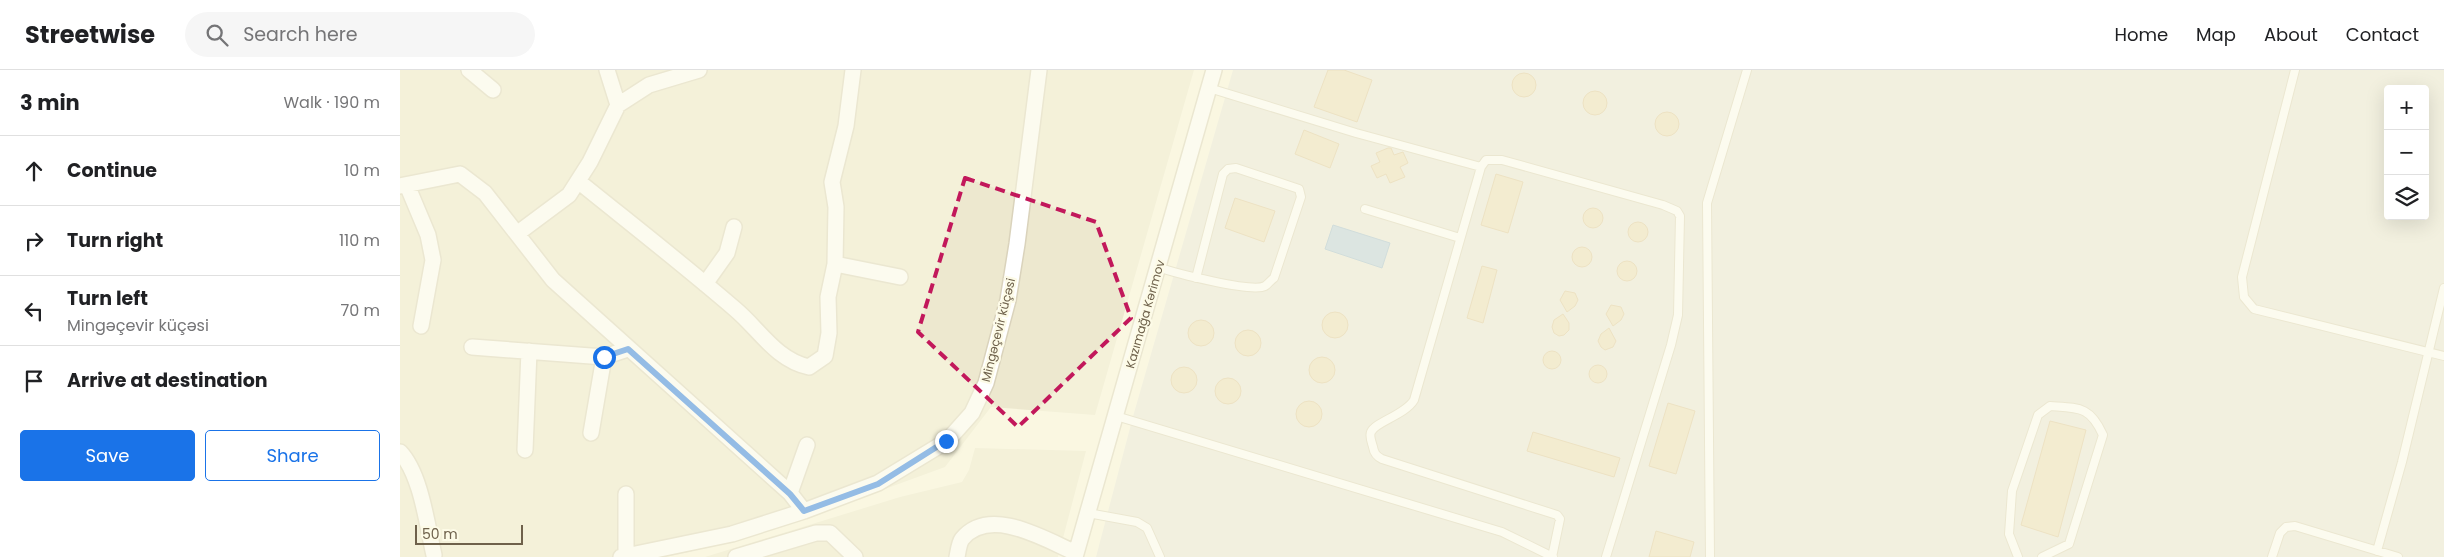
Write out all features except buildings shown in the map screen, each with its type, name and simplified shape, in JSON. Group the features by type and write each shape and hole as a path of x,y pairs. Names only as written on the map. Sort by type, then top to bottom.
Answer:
{"street":[{"path":"469,70 493,90"},
{"path":"607,70 618,105"},
{"path":"518,232 569,195 590,162 618,105 648,85 699,70"},
{"path":"578,181 737,310 782,356 795,364 808,367 825,356 829,334 828,297 835,264 836,207 832,182 846,126 853,70"},
{"name":"Mingəçevir küçəsi","path":"621,557 662,554 804,511 878,484 946,441 972,413 986,382 1008,300 1039,70"},
{"name":"Kazımağa Kərimov","path":"1076,555 1214,70"},
{"path":"421,326 434,260 428,235 404,185 460,174 485,193 518,232 553,280 790,494 804,511"},
{"path":"705,284 727,254 734,227"},
{"path":"835,264 900,277"},
{"path":"472,347 604,357 628,349"},
{"path":"525,450 529,351"},
{"path":"591,433 604,357"},
{"path":"790,494 807,445"},
{"path":"400,452 411,467 417,483 436,556"},
{"path":"626,494 626,556"},
{"path":"957,557 961,539 972,531 984,525 1009,524 1076,555"},
{"path":"736,557 816,533 830,533 855,557"}],"lane":[{"path":"1710,557 1707,203 1747,70"},
{"path":"2296,70 2242,277 2244,297 2254,309 2444,356"},
{"path":"1210,88 1356,133 1481,167"},
{"path":"1116,416 1502,532 1553,557 1559,532 1560,519 1557,515 1382,459 1376,456 1374,452 1371,432 1406,411 1414,400 1481,167 1486,160 1502,160 1663,205 1677,211 1680,216 1678,315 1671,345 1606,557"},
{"path":"1158,267 1196,278 1253,287 1264,286 1274,278 1301,197 1299,189 1236,168 1228,169 1223,174 1196,278"},
{"path":"1365,209 1460,238"},
{"path":"2377,551 2444,288"},
{"path":"2018,557 2009,534 2012,491 2038,415 2050,406 2078,408 2095,418 2103,435 2069,544 2042,557"},
{"path":"1088,513 1137,522 1147,528 1160,557"},
{"path":"2272,557 2280,533 2286,526 2294,526 2398,557"}],"highlighted area":[{"path":"965,178 1096,222 1131,318 1018,427 918,332"}],"shaded area":[{"path":"400,70 1194,70 1095,415 991,407 945,467 833,508 689,552 666,557 400,557"},
{"path":"1233,70 2444,70 2444,557 1096,557 1134,413"},
{"path":"975,448 1086,451 1058,557 705,557 900,497 962,482 969,470"}],"water":[{"path":"1333,225 1390,243 1382,268 1325,249"}],"route":[{"path":"604,357 628,349 790,494 804,511 878,484 946,441"}]}
